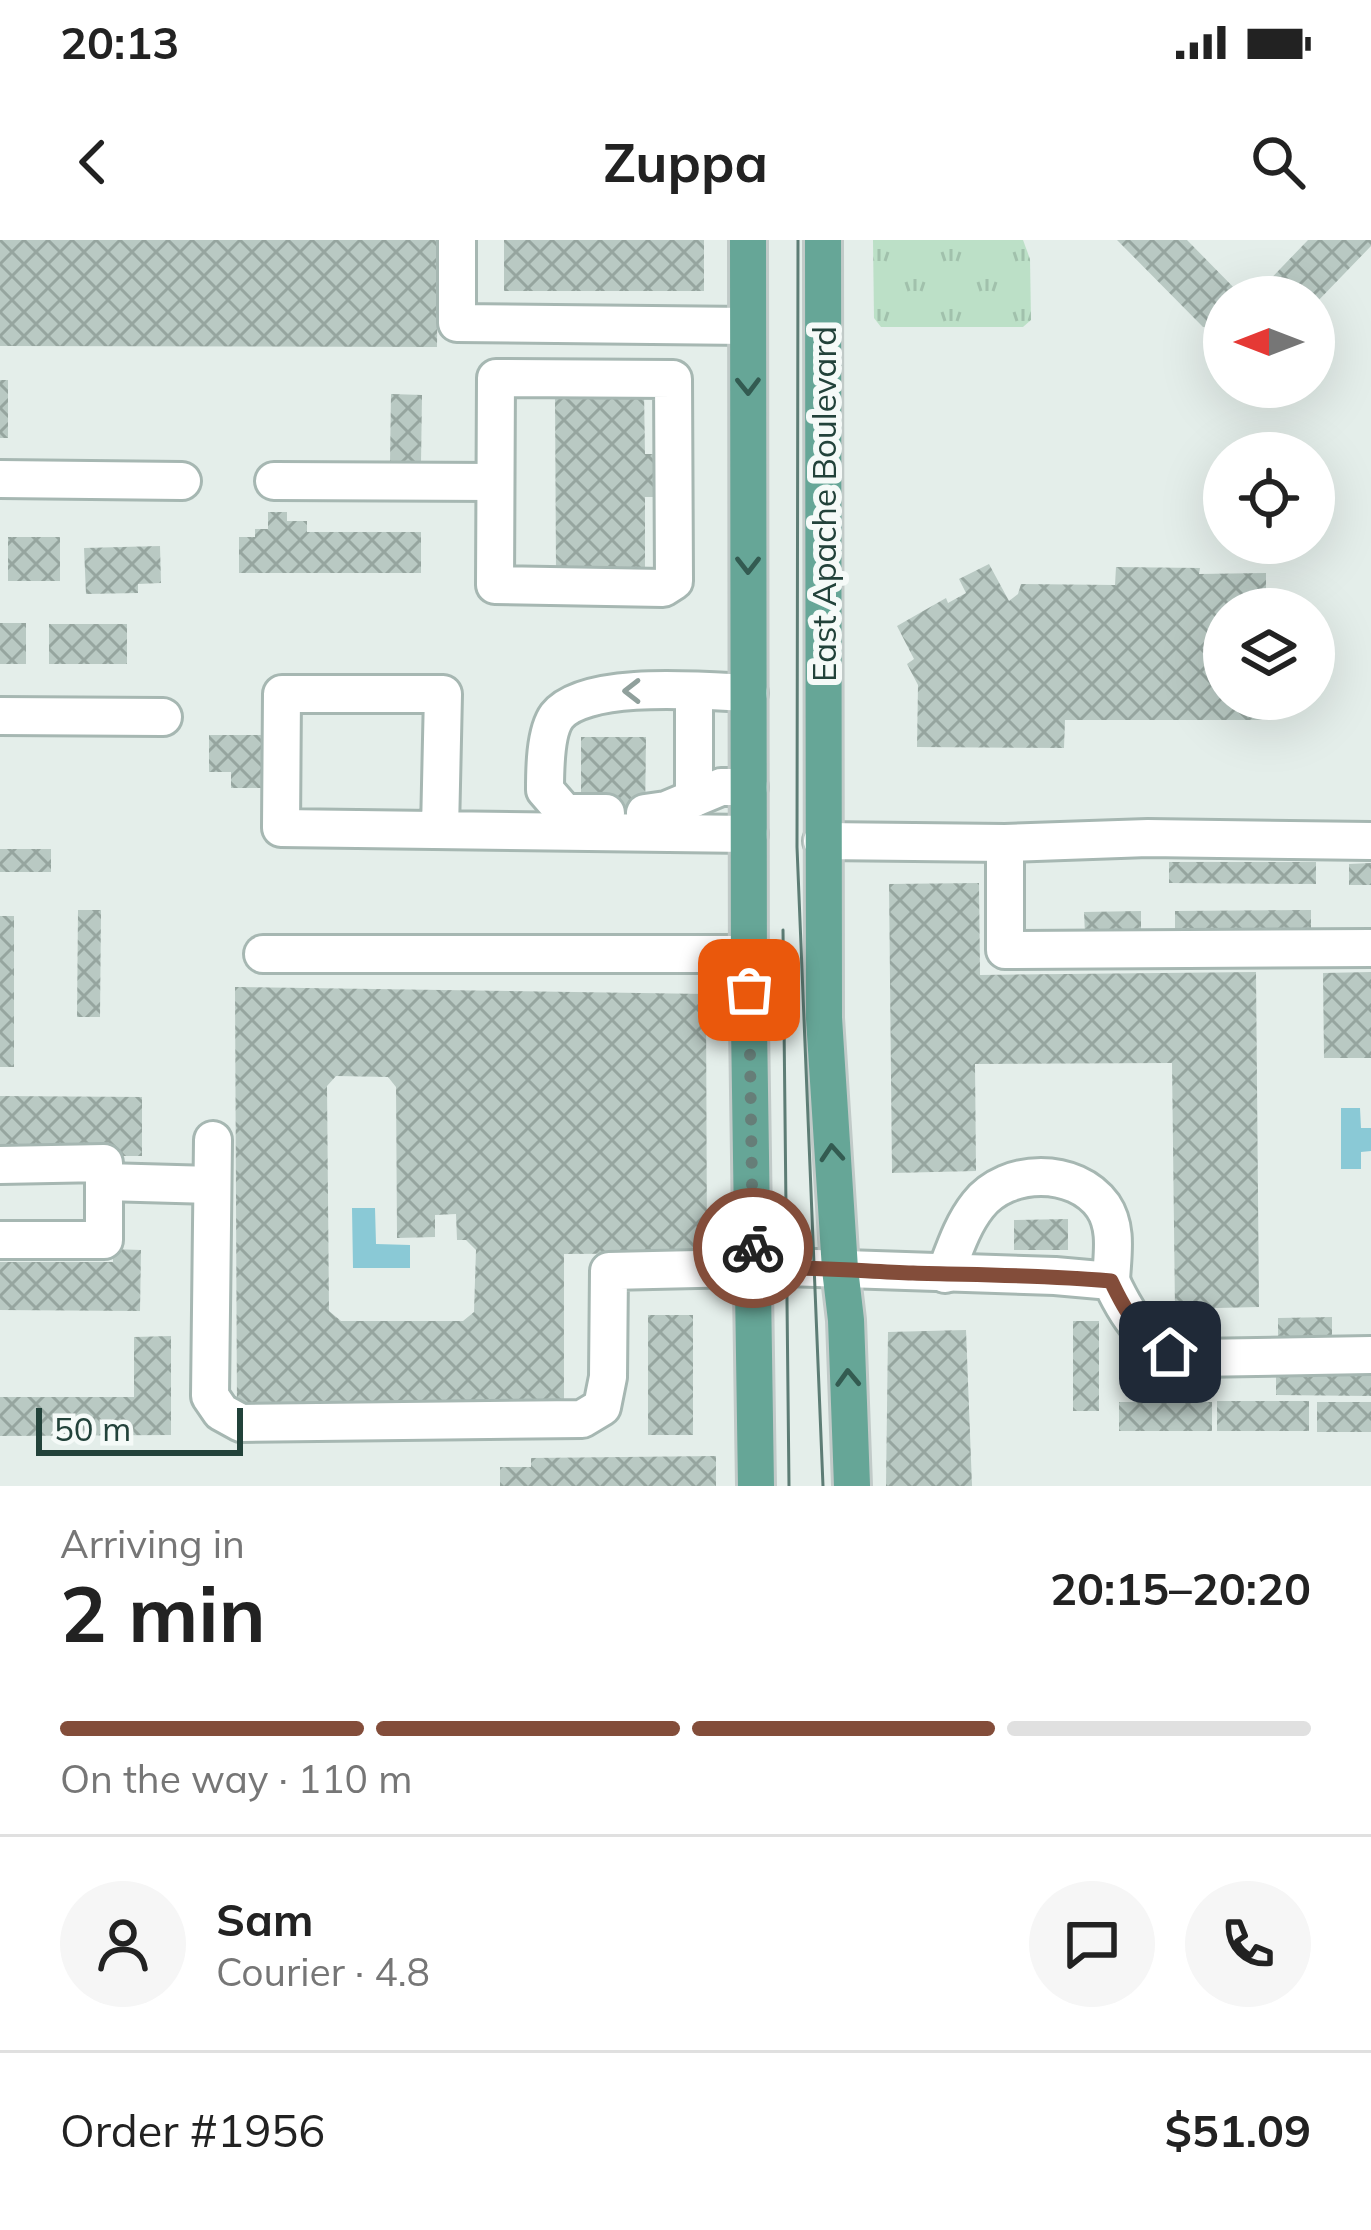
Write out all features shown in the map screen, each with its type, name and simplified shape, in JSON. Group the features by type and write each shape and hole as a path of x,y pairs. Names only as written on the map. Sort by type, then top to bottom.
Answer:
{"main road":[{"path":"748,240 756,1486"},
{"name":"East Apache Boulevard","path":"823,240 824,1018 846,1321 852,1486"}],"street":[{"path":"457,240 457,323 748,326"},
{"path":"496,378 673,380 674,581 663,588 495,585 495,482 496,378"},
{"path":"0,479 182,481"},
{"path":"274,481 495,482"},
{"path":"749,693 613,691 585,698 557,716 545,752 545,790 565,813 634,813 666,809 721,787 749,787"},
{"path":"694,692 694,798"},
{"path":"440,830 442,694 282,694 281,827 440,830 749,834"},
{"path":"0,716 164,717"},
{"path":"822,841 1371,841"},
{"path":"1005,843 1005,950 1371,948"},
{"path":"263,954 749,954"},
{"path":"213,1140 210,1396 220,1412 241,1423 582,1419 602,1408 608,1377 610,1270 753,1268 1111,1281"},
{"path":"0,1166 104,1163 105,1182 104,1240 0,1240"},
{"path":"944,1274 980,1202 1009,1182 1037,1176 1062,1179 1086,1189 1104,1208 1114,1231 1111,1281 1143,1334 1170,1352 1196,1358 1371,1355"},
{"path":"105,1182 212,1185"}],"green space":[{"path":"873,240 1023,240 1030,259 1031,320 1023,327 881,327 874,318"}],"water":[{"path":"1341,1108 1360,1108 1361,1128 1371,1128 1371,1151 1361,1152 1361,1169 1341,1169"},
{"path":"352,1208 375,1208 376,1244 410,1245 410,1268 353,1268"}],"building":[{"path":"0,240 438,240 437,347 0,346"},
{"path":"504,240 704,240 704,291 504,291"},
{"path":"1117,240 1187,240 1222,276 1203,276 1203,327"},
{"path":"1308,240 1371,240 1371,246 1335,283 1335,276 1273,276"},
{"path":"0,380 8,380 8,438 0,438"},
{"path":"644,392 645,454 653,454 653,497 645,497 645,573 556,573 555,393"},
{"path":"391,394 422,395 421,463 390,462"},
{"path":"268,512 287,512 287,521 307,521 307,532 421,532 421,573 239,573 239,537 255,537 255,529 268,529"},
{"path":"8,537 60,537 60,581 8,581"},
{"path":"160,546 161,583 138,584 138,593 86,594 84,548"},
{"path":"989,564 1009,601 1021,584 1115,585 1116,567 1200,568 1199,574 1266,573 1266,588 1203,588 1203,720 1065,720 1064,748 917,747 918,685 907,664 914,659 897,626 946,598 948,603 966,593 959,579"},
{"path":"0,623 26,623 26,664 0,664"},
{"path":"49,624 127,624 127,664 49,664"},
{"path":"209,735 263,735 263,788 231,788 231,772 209,772"},
{"path":"581,737 646,737 645,821 623,821 623,805 581,804"},
{"path":"0,849 51,849 51,872 0,872"},
{"path":"1169,862 1316,862 1316,884 1169,883"},
{"path":"1371,863 1371,885 1349,885 1349,864"},
{"path":"979,883 980,975 1256,972 1259,1307 1175,1309 1172,1063 975,1064 976,1171 892,1173 889,884"},
{"path":"78,910 101,910 100,1017 77,1017"},
{"path":"1311,910 1311,933 1175,934 1175,911"},
{"path":"1141,911 1141,933 1085,934 1084,912"},
{"path":"0,916 14,916 14,1067 0,1067"},
{"path":"1371,972 1371,1058 1324,1058 1323,973"},
{"path":"235,987 706,994 707,1253 564,1254 564,1412 237,1412","holes":["336,1076 388,1077 396,1087 397,1238 435,1237 435,1215 456,1214 457,1240 466,1240 476,1250 474,1312 463,1321 341,1321 329,1311 327,1086"]},
{"path":"0,1096 142,1097 142,1156 115,1156 115,1148 0,1146"},
{"path":"1068,1219 1068,1250 1014,1250 1014,1220"},
{"path":"113,1249 141,1250 140,1311 0,1310 0,1262 113,1262"},
{"path":"648,1315 693,1315 693,1435 648,1435"},
{"path":"1332,1317 1332,1340 1278,1341 1278,1318"},
{"path":"1073,1321 1099,1321 1099,1411 1073,1411"},
{"path":"966,1330 972,1486 886,1486 888,1332"},
{"path":"171,1336 171,1435 0,1436 0,1397 134,1397 134,1337"},
{"path":"1276,1373 1371,1373 1371,1396 1276,1395"},
{"path":"1217,1401 1309,1401 1309,1431 1217,1431"},
{"path":"1119,1402 1212,1402 1212,1431 1119,1431"},
{"path":"1317,1402 1371,1402 1371,1432 1317,1432"},
{"path":"716,1456 716,1486 500,1486 500,1467 531,1467 531,1458"}],"tram line":[{"path":"798,240 797,847 823,1486"},
{"path":"783,930 789,1486"}],"way so far":[{"path":"749,990 753,1248"}],"route":[{"path":"753,1248 753,1268 1111,1281 1143,1334 1170,1352"}]}
